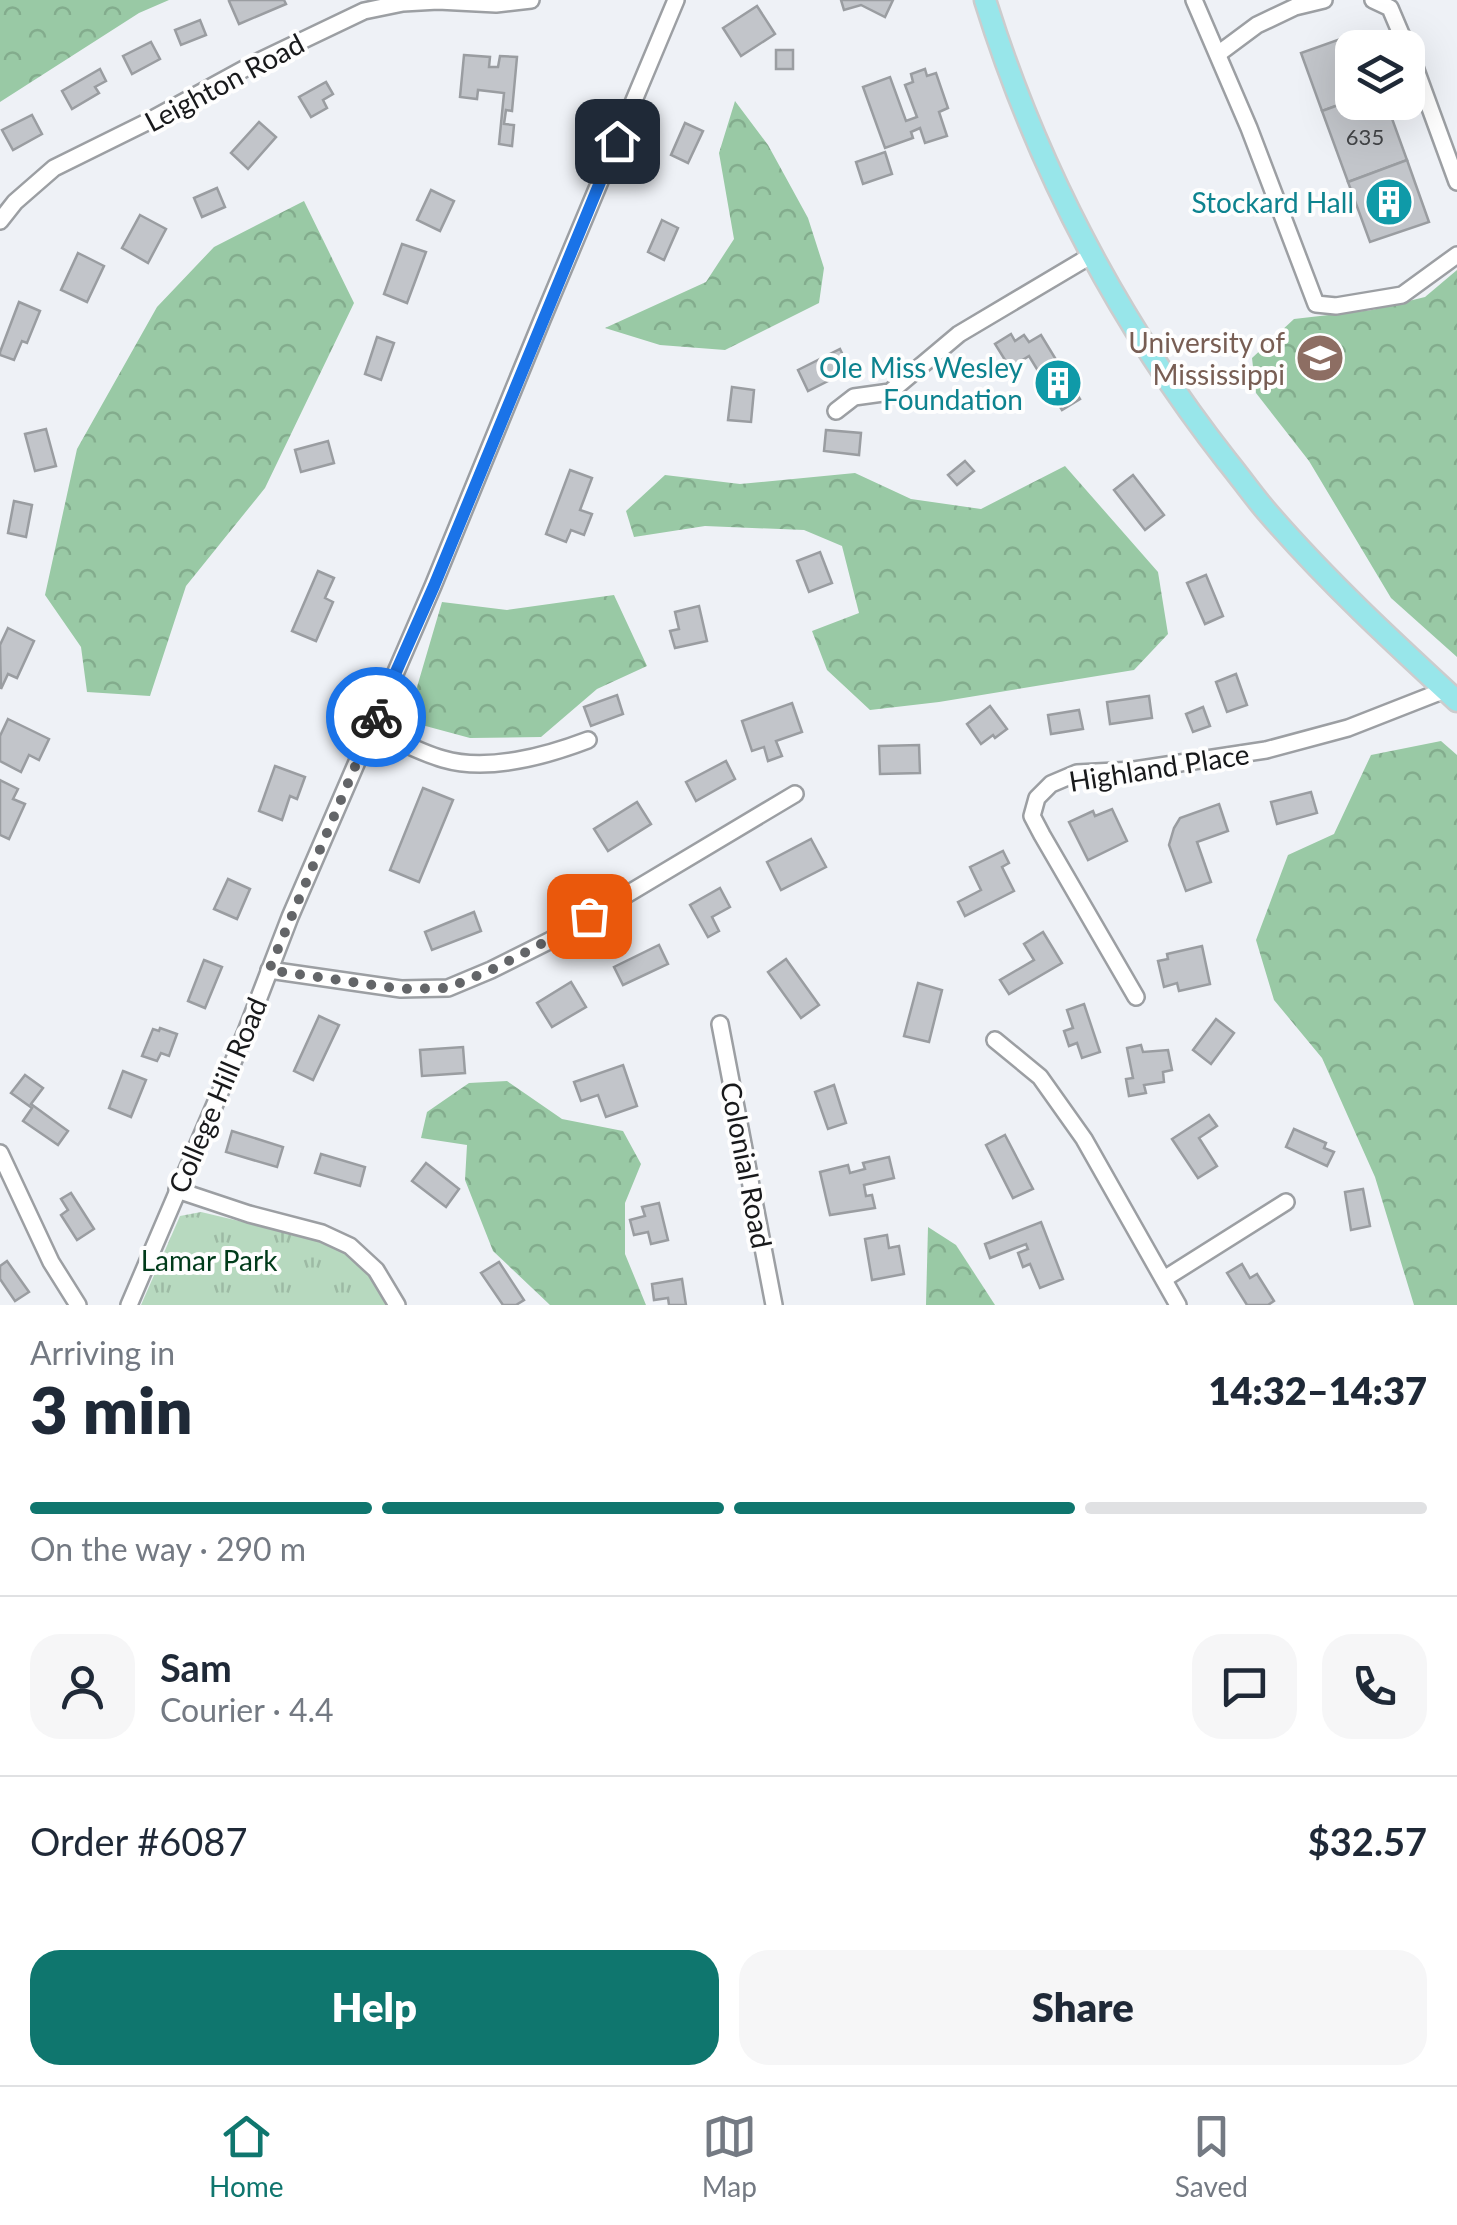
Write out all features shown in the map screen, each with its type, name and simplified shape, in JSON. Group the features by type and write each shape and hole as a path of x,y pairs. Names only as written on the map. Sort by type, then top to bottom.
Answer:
{"main road":[{"path":"985,0 1010,76 1048,166 1144,347 1268,513 1358,610 1451,696"}],"street":[{"name":"Leighton Road","path":"0,220 54,168 145,124 252,64 364,11 395,3 496,4 532,0"},
{"name":"College Hill Road","path":"129,1305 434,586 676,0"},
{"path":"1194,0 1316,304 1336,306 1402,295 1457,256"},
{"path":"1218,54 1257,25 1324,0"},
{"path":"1373,0 1390,8 1399,30"},
{"path":"1425,96 1457,182"},
{"path":"836,412 854,397 890,392 959,334 1092,255"},
{"name":"Highland Place","path":"1136,997 1032,816 1037,798 1051,784 1077,773 1134,770 1266,750 1451,696"},
{"path":"371,728 442,759 471,764 520,759 588,740"},
{"path":"269,970 401,989 448,988 549,941 795,794"},
{"name":"Colonial Road","path":"720,1024 774,1305"},
{"path":"995,1040 1040,1077 1084,1139 1178,1305"},
{"path":"0,1153 50,1262 78,1305"},
{"path":"177,1190 322,1233 350,1246 376,1270 397,1305"},
{"path":"1164,1279 1286,1202"}],"green space":[{"path":"0,0 169,0 139,13 0,102"},
{"path":"735,101 768,145 808,218 824,268 819,303 725,350 660,345 605,328 706,282 734,239 719,153"},
{"path":"304,201 354,303 265,488 186,586 150,696 87,692 81,647 45,595 77,449 157,307 214,247"},
{"path":"1457,270 1457,657 1391,598 1309,461 1256,393 1252,358 1294,319 1372,310 1425,297"},
{"path":"1065,466 1158,572 1168,634 1134,670 870,710 827,670 812,631 859,613 842,546 804,530 705,526 634,537 626,511 665,475 740,484 855,473 911,499 981,509"},
{"path":"614,595 647,666 597,689 541,737 470,738 407,721 442,602 507,610"},
{"path":"1441,741 1457,755 1457,1305 1414,1305 1375,1177 1322,1058 1274,1000 1256,940 1288,855 1334,834 1371,755"},
{"path":"507,1081 562,1119 623,1131 641,1164 625,1203 625,1254 646,1305 550,1305 493,1251 465,1180 467,1145 421,1138 427,1112 469,1083"},
{"name":"Lamar Park","path":"201,1212 319,1240 348,1253 390,1305 141,1305 180,1216"},
{"path":"928,1227 956,1245 995,1305 926,1305"}],"building":[{"path":"231,0 284,0 286,4 239,24"},
{"path":"841,0 893,0 885,17 861,5 844,10"},
{"path":"757,6 775,34 741,56 723,28"},
{"path":"200,20 206,35 181,45 175,30"},
{"path":"1335,41 1335,106 1322,111 1301,53"},
{"path":"151,42 160,59 132,74 123,56"},
{"path":"776,50 793,50 793,69 776,69"},
{"path":"464,55 490,57 489,67 498,67 500,56 517,57 512,111 506,110 504,124 514,125 512,146 499,144 504,93 478,90 477,99 460,97"},
{"path":"100,69 106,81 95,87 99,93 72,109 62,91"},
{"path":"925,69 927,76 936,73 948,108 939,112 947,136 925,143 920,128 911,132 913,138 885,148 863,87 890,77 906,121 917,117 905,85 913,82 911,74"},
{"path":"326,82 333,94 323,100 327,108 311,117 299,97"},
{"path":"1335,106 1335,120 1393,120 1407,160 1348,182 1322,111"},
{"path":"32,115 42,134 13,150 2,130"},
{"path":"259,122 276,137 248,169 231,153"},
{"path":"685,123 703,131 688,163 671,155"},
{"path":"885,152 892,174 863,184 856,162"},
{"name":"Stockard Hall","path":"1407,160 1429,222 1370,242 1348,182"},
{"path":"217,188 225,207 202,217 194,198"},
{"path":"431,190 454,201 440,231 417,220"},
{"path":"140,215 166,229 148,263 122,248"},
{"path":"662,220 678,228 664,260 648,252"},
{"path":"402,244 426,252 407,303 384,294"},
{"path":"78,253 104,266 87,302 61,290"},
{"path":"19,302 40,311 27,343 22,341 14,360 0,352"},
{"name":"Ole Miss Wesley Foundation","path":"1011,334 1015,341 1024,335 1029,342 1041,335 1080,399 1062,410 1029,356 1010,368 995,344"},
{"path":"377,337 394,343 381,380 365,374"},
{"path":"840,349 850,370 808,391 798,370"},
{"path":"732,387 754,390 751,422 728,420"},
{"path":"46,429 56,466 35,471 25,434"},
{"path":"826,430 861,433 859,455 824,451"},
{"path":"328,441 334,463 301,472 295,450"},
{"path":"965,461 974,471 957,485 948,475"},
{"path":"570,470 592,478 580,510 592,514 584,535 571,530 566,542 546,534"},
{"path":"1133,475 1164,515 1145,530 1114,490"},
{"path":"14,501 32,505 26,537 8,533"},
{"path":"820,552 832,583 809,592 797,561"},
{"path":"318,571 334,578 325,598 333,602 316,641 292,631"},
{"path":"1206,575 1223,616 1205,624 1187,583"},
{"path":"699,606 707,641 675,648 670,631 679,629 675,612"},
{"path":"8,628 34,641 17,678 8,674 1,689 0,645"},
{"path":"1236,674 1247,705 1227,712 1216,682"},
{"path":"617,695 623,714 591,726 584,707"},
{"path":"1149,696 1152,718 1110,724 1107,702"},
{"path":"792,703 802,732 776,741 782,756 768,761 764,747 752,751 742,721"},
{"path":"990,706 1007,729 981,744 967,724"},
{"path":"1203,707 1210,726 1193,732 1186,714"},
{"path":"1079,710 1083,729 1051,734 1048,715"},
{"path":"8,719 49,739 39,760 29,755 21,772 0,761 0,736"},
{"path":"919,745 920,773 880,774 879,746"},
{"path":"726,761 735,779 696,801 686,782"},
{"path":"275,766 305,777 297,799 290,796 282,820 259,811"},
{"path":"0,780 18,789 13,799 25,804 9,839 0,835"},
{"path":"423,788 453,800 419,882 390,870"},
{"path":"1311,792 1317,813 1277,824 1271,802"},
{"path":"637,802 651,824 608,851 594,829"},
{"path":"1219,804 1228,831 1197,842 1211,882 1186,891 1169,845 1174,828 1180,818"},
{"path":"1112,809 1127,841 1088,860 1069,822 1093,811 1095,816"},
{"path":"811,839 826,867 781,890 767,862"},
{"path":"1003,851 1009,863 1002,867 1014,891 965,916 958,902 981,890 970,867"},
{"path":"228,879 250,889 237,919 214,909"},
{"path":"720,888 730,907 712,917 719,931 708,937 690,905"},
{"path":"474,912 481,931 432,950 425,932"},
{"path":"1043,932 1062,963 1009,994 1000,980 1034,960 1024,944"},
{"path":"659,945 668,964 623,985 614,967"},
{"path":"1202,946 1210,984 1179,991 1177,983 1164,987 1158,961 1168,959 1167,954"},
{"path":"786,959 819,1005 801,1018 768,972"},
{"path":"204,960 222,967 205,1008 188,1001"},
{"path":"571,982 586,1007 552,1027 537,1003"},
{"path":"918,983 942,990 929,1042 904,1036"},
{"path":"1084,1004 1100,1052 1082,1058 1077,1043 1069,1046 1064,1031 1073,1028 1067,1010"},
{"path":"319,1016 339,1025 313,1080 294,1071"},
{"path":"1216,1019 1234,1033 1211,1064 1193,1050"},
{"path":"153,1029 177,1034 169,1056 161,1053 157,1061 142,1056"},
{"path":"1141,1045 1143,1052 1168,1050 1172,1070 1163,1072 1164,1082 1144,1085 1146,1093 1129,1096 1126,1079 1133,1078 1127,1048"},
{"path":"463,1047 465,1073 422,1076 420,1050"},
{"path":"623,1065 637,1106 606,1117 598,1095 581,1101 574,1082"},
{"path":"123,1071 146,1080 131,1117 109,1108"},
{"path":"25,1075 43,1088 31,1104 68,1131 58,1145 23,1121 32,1108 11,1093"},
{"path":"834,1085 846,1123 828,1129 815,1092"},
{"path":"1209,1115 1217,1126 1199,1138 1217,1166 1198,1178 1172,1139"},
{"path":"1294,1129 1326,1143 1324,1148 1334,1152 1327,1166 1286,1147"},
{"path":"232,1131 283,1147 277,1167 226,1152"},
{"path":"1005,1135 1033,1189 1013,1198 986,1145"},
{"path":"321,1154 365,1167 360,1186 315,1173"},
{"path":"889,1157 894,1178 864,1185 875,1208 830,1215 820,1172 848,1165 850,1173 865,1169 863,1163"},
{"path":"426,1163 459,1189 446,1207 412,1181"},
{"path":"1363,1189 1370,1226 1351,1230 1345,1192"},
{"path":"71,1193 94,1229 77,1240 61,1215 68,1210 61,1199"},
{"path":"659,1203 668,1240 651,1244 648,1232 634,1235 630,1220 645,1216 642,1207"},
{"path":"1041,1222 1063,1279 1040,1288 1030,1264 1023,1267 1018,1253 1028,1249 1026,1244 990,1258 985,1244"},
{"path":"887,1235 889,1248 899,1246 904,1274 872,1280 865,1239"},
{"path":"7,1261 29,1292 15,1301 0,1279 0,1266"},
{"path":"499,1262 524,1300 516,1305 503,1305 481,1273"},
{"path":"1242,1264 1250,1278 1257,1274 1274,1301 1268,1305 1247,1305 1227,1273"},
{"path":"682,1279 686,1305 669,1305 668,1298 654,1300 652,1284"}],"way so far":[{"path":"376,717 269,970 401,989 448,988 549,941 589,916"}],"place":[{"name":"Stockard Hall","path":"1389,202"},
{"name":"University of Mississippi","path":"1320,358"},
{"name":"Ole Miss Wesley Foundation","path":"1058,383"}],"route":[{"path":"376,717 617,141"}]}
